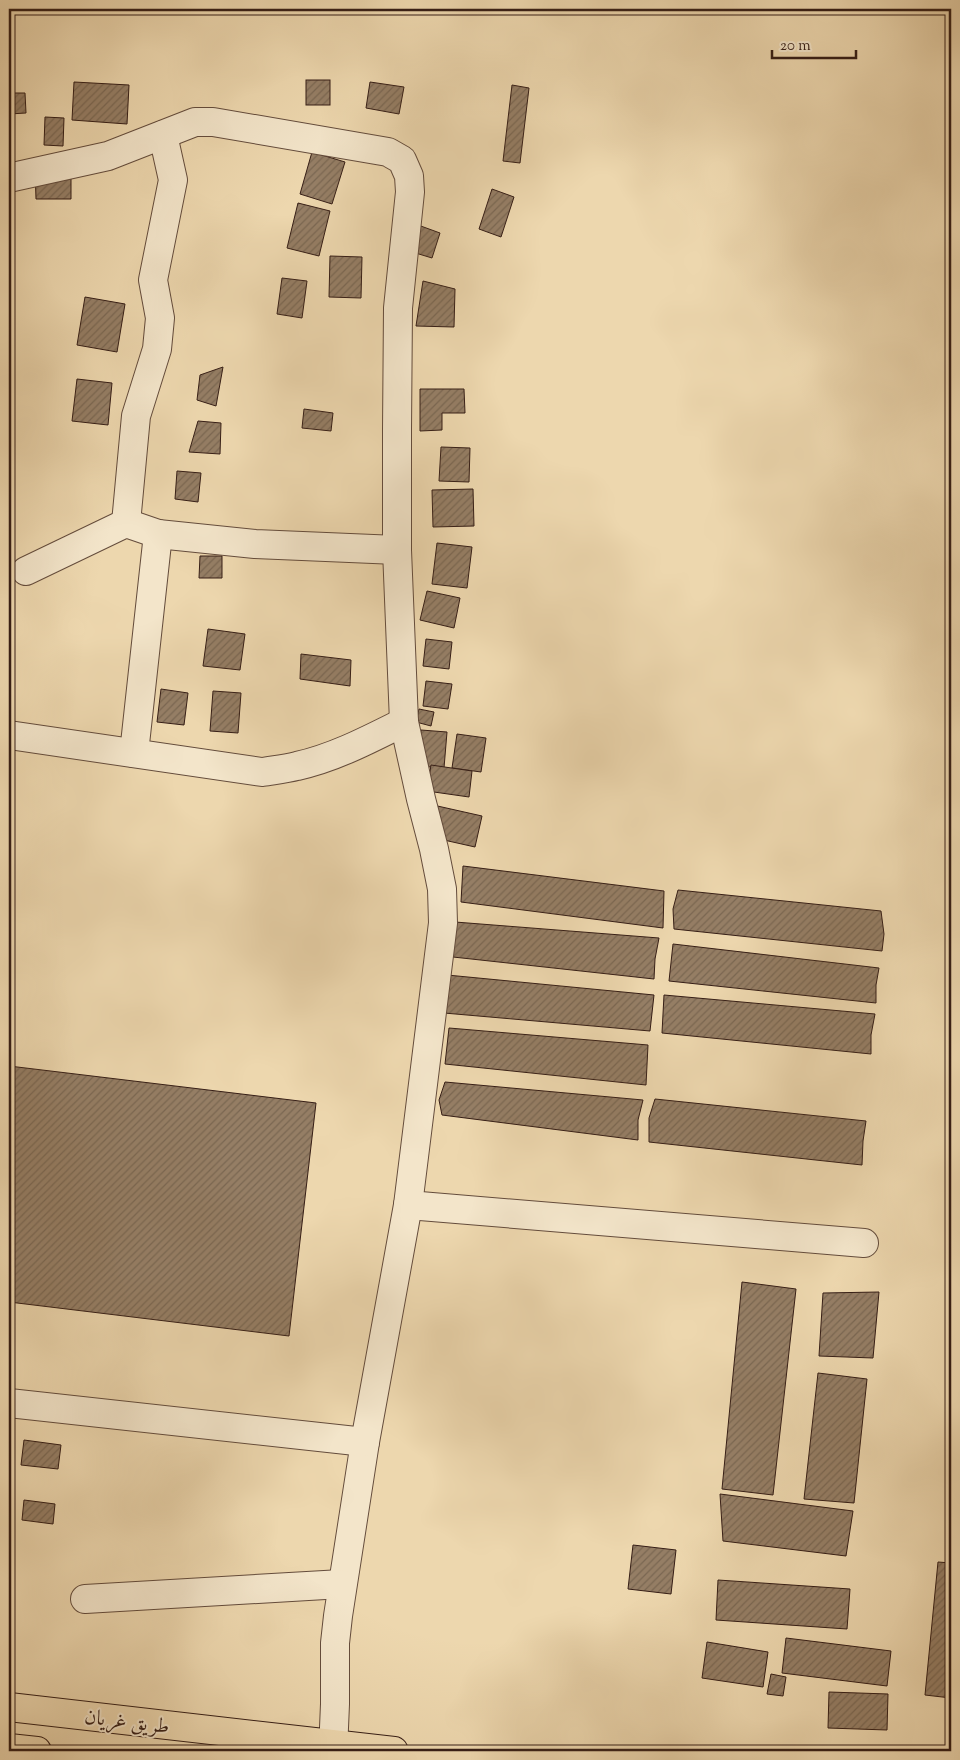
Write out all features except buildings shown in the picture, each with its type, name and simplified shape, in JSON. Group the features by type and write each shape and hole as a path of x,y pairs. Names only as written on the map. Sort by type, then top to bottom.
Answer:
{"highway":[{"name":"طريق غريان","path":"9,1707 333,1747 394,1751"},
{"path":"9,1748 36,1751"}],"street":[{"path":"13,177 108,156 195,122 213,122 388,152 402,160 409,176 410,192 398,308 398,550 404,722 439,873 442,890 443,923 408,1205 365,1442 342,1584 335,1643 333,1747"},
{"path":"126,523 136,416 157,349 160,318 153,280 172,180 163,135"},
{"path":"26,571 126,523 158,534 255,544 398,550"},
{"path":"134,753 158,534"},
{"path":"9,735 262,772 298,766 321,759 359,744 404,722"},
{"path":"408,1205 864,1244"},
{"path":"9,1403 365,1442"},
{"path":"85,1599 342,1584"}]}
